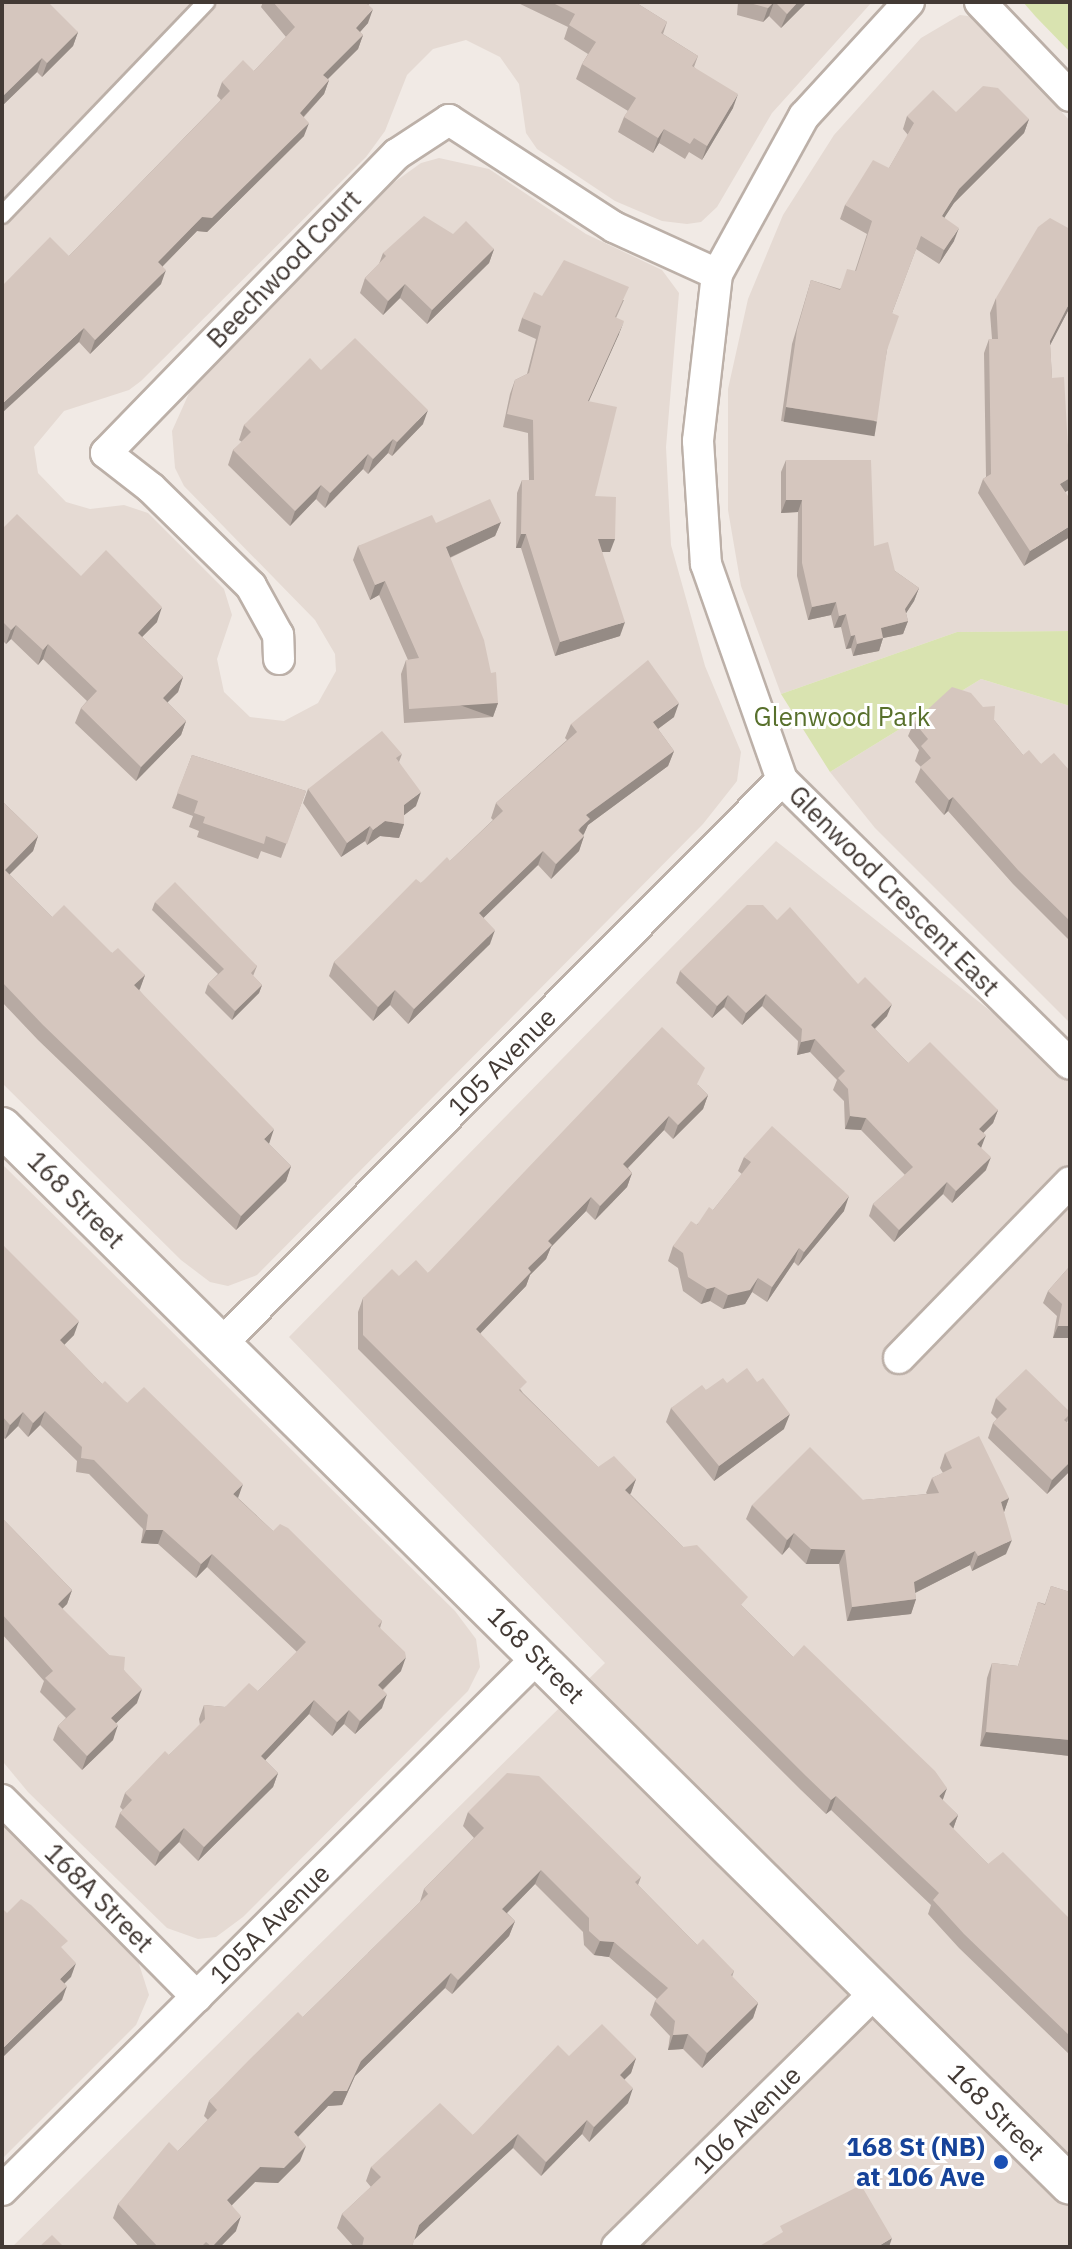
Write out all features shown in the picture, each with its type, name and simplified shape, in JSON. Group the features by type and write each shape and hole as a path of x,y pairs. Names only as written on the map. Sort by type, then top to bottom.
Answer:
{"street":[{"path":"717,274 804,116 909,2"},
{"path":"980,2 1070,96"},
{"name":"Beechwood Court","path":"279,659 278,635 251,586 151,488 106,453 397,154 449,120 614,227 717,274"},
{"name":"Glenwood Crescent East","path":"717,274 698,441 706,564 782,780 1070,1064"},
{"name":"105 Avenue","path":"222,1343 782,780"},
{"name":"168 Street","path":"2,1127 1070,2185"},
{"path":"899,1358 1070,1182"},
{"name":"105A Avenue","path":"2,2190 538,1657"},
{"name":"168A Street","path":"2,1800 197,1997"},
{"name":"106 Avenue","path":"617,2247 876,1992"}],"lane":[{"path":"2,215 206,2"}],"shaded area":[{"path":"2,2 872,2 772,113 717,207 701,222 687,224 662,221 615,201 537,149 526,133 519,84 500,57 466,40 433,49 407,75 385,131 366,157 141,381 129,390 64,411 34,447 38,473 66,502 90,509 124,505 148,513 224,589 232,615 217,659 224,692 250,717 284,721 318,703 336,671 335,654 315,620 184,486 175,468 172,431 190,391 389,186 421,163 439,158 489,169 586,234 662,270 679,293 666,447 671,545 705,666 741,752 737,781 703,824 257,1275 228,1286 210,1282 181,1260 2,1083"},
{"path":"960,15 975,17 1070,121 1070,631 957,632 781,694 741,586 728,510 728,389 748,299 783,215 834,135 921,38"},
{"path":"981,679 1070,706 1070,1023 875,828 830,772"},
{"path":"776,841 1070,1074 1070,2247 12,2247 605,1663 289,1337"},
{"path":"2,1164 455,1611 476,1639 480,1667 468,1691 243,1917 216,1937 198,1939 167,1928 28,1792 4,1763"},
{"path":"2,1825 138,1961 149,1995 136,2025 2,2159"}],"green space":[{"path":"1023,2 1070,2 1070,52 1036,17"},
{"name":"Glenwood Park","path":"1070,631 1070,706 981,679 830,772 781,694 957,632"}],"building":[{"path":"2,2 48,2 78,32 47,63 42,58 2,97"},
{"path":"273,2 365,2 373,9 356,28 363,35 323,75 329,80 300,113 309,123 212,218 202,217 158,262 166,270 95,340 84,328 2,404 2,286 50,237 69,256 230,91 222,82 243,60 254,71 295,27"},
{"path":"551,2 635,2 667,22 661,33 698,56 692,66 738,94 707,146 694,138 690,144 664,129 658,138 624,117 636,98 582,64 596,42 569,25 575,14"},
{"path":"746,2 774,2 768,8"},
{"path":"775,2 798,2 787,14"},
{"path":"983,86 998,88 1029,119 959,189 942,216 959,228 944,250 921,236 892,313 899,316 887,350 877,421 786,407 797,330 811,280 840,290 847,269 856,271 872,221 845,205 873,160 889,168 914,123 907,116 933,90 956,112"},
{"path":"424,216 453,234 466,221 494,249 432,310 405,284 388,301 365,278 386,256 383,253"},
{"path":"1050,218 1070,229 1070,302 1050,341 1052,378 1064,377 1070,478 1060,484 1070,499 1070,526 1030,551 983,479 991,474 989,339 998,339 996,298 1038,227"},
{"path":"564,260 629,287 615,317 624,321 588,401 617,407 595,496 616,497 615,539 598,539 625,622 560,642 526,534 521,534 522,480 534,480 533,420 507,414 515,380 529,373 541,326 522,318 534,292 542,296"},
{"path":"355,338 428,410 397,442 393,439 373,459 368,454 330,493 321,485 295,511 233,450 251,432 244,425 310,358 321,370"},
{"path":"786,460 871,460 874,546 888,542 895,571 919,588 905,609 908,621 881,628 883,638 857,644 855,635 851,636 846,614 839,616 836,602 812,607 802,563 802,500 786,500"},
{"path":"490,499 501,522 446,547 484,640 491,673 496,672 498,703 409,709 406,660 419,658 385,581 375,585 358,546 432,515 436,523"},
{"path":"17,514 81,576 106,550 162,607 138,633 183,677 163,698 186,721 141,767 81,708 97,691 48,644 43,650 16,625 11,630 2,621 2,529"},
{"path":"648,660 679,703 653,722 674,751 586,815 590,819 578,830 584,836 556,864 543,851 479,913 495,930 414,1009 395,990 378,1007 334,962 416,879 421,883 447,857 450,861 503,811 496,803 577,732 571,724"},
{"path":"952,687 971,693 983,707 995,706 994,720 1023,755 1029,750 1041,764 1054,753 1070,771 1070,921 1018,870 953,797 949,800 920,767 931,758 921,746 928,739 914,722"},
{"path":"382,731 402,754 396,758 421,792 404,805 404,824 385,821 373,830 370,826 347,843 308,789"},
{"path":"192,755 306,791 287,844 266,836 264,844 203,823 205,817 194,813 198,801 177,793"},
{"path":"2,801 38,836 5,870 52,917 64,905 112,953 118,948 145,975 134,985 274,1129 264,1139 291,1166 241,1216 2,982"},
{"path":"175,882 257,966 251,973 262,985 235,1011 208,984 224,969 155,902"},
{"path":"747,905 763,905 777,920 790,907 858,984 865,977 892,1004 871,1025 908,1063 930,1042 998,1110 979,1129 986,1135 977,1144 991,1157 956,1191 947,1182 899,1230 873,1204 913,1167 866,1118 850,1116 848,1089 838,1078 845,1071 815,1039 801,1042 802,1029 766,994 746,1013 728,995 717,1006 680,971"},
{"path":"662,1027 705,1068 697,1084 708,1095 678,1125 669,1116 623,1164 632,1173 600,1206 591,1197 548,1241 552,1245 528,1268 531,1272 476,1329 527,1382 519,1390 598,1467 614,1456 636,1479 625,1490 683,1547 697,1545 748,1597 741,1605 793,1657 804,1645 935,1771 947,1788 939,1796 958,1815 949,1824 988,1864 1003,1852 1070,1919 1070,2036 964,1934 933,1900 939,1893 836,1796 831,1800 806,1776 363,1335 363,1298 392,1269 399,1276 416,1260 428,1273"},
{"path":"772,1126 849,1196 804,1252 799,1248 772,1287 758,1278 750,1290 728,1295 715,1287 707,1289 688,1277 683,1253 673,1246 691,1221 697,1225 709,1207 713,1210 751,1162 744,1157"},
{"path":"2,1244 79,1321 60,1340 102,1384 105,1381 127,1403 144,1387 243,1484 233,1494 273,1531 280,1524 288,1528 382,1621 378,1626 405,1652 406,1657 378,1685 387,1694 360,1721 349,1710 337,1722 314,1700 261,1756 278,1773 204,1847 184,1828 160,1852 120,1813 132,1800 125,1793 165,1751 169,1755 205,1719 204,1705 225,1707 249,1683 258,1691 306,1642 212,1554 201,1564 163,1530 146,1530 148,1515 94,1460 81,1458 82,1447 45,1411 33,1423 23,1412 10,1425 2,1416"},
{"path":"1070,1266 1070,1326 1058,1326 1062,1304 1048,1291"},
{"path":"747,1368 757,1382 763,1378 790,1414 719,1466 671,1408 702,1385 706,1390 723,1378 727,1383"},
{"path":"1026,1369 1070,1412 1064,1420 1070,1425 1070,1462 1052,1480 993,1423 1007,1409 996,1398"},
{"path":"979,1436 1009,1498 1001,1502 1012,1540 978,1556 975,1551 914,1582 916,1599 852,1607 845,1550 811,1549 794,1533 787,1540 752,1505 810,1447 863,1500 939,1493 932,1478 952,1468 945,1453"},
{"path":"2,1518 72,1590 58,1604 109,1655 125,1657 124,1670 142,1689 111,1718 118,1725 87,1756 58,1726 76,1709 45,1678 53,1671 2,1614"},
{"path":"1051,1586 1070,1592 1070,1740 986,1732 992,1663 1018,1666 1038,1602 1045,1605"},
{"path":"507,1773 539,1776 641,1877 635,1882 697,1945 703,1939 734,1971 731,1975 758,2003 707,2053 688,2034 673,2035 675,2021 655,2001 668,1988 614,1942 600,1941 589,1931 589,1918 541,1870 502,1909 515,1921 458,1980 451,1973 361,2061 347,2091 334,2091 294,2132 306,2146 284,2168 260,2167 227,2200 241,2216 212,2247 206,2242 201,2247 158,2247 118,2204 169,2142 178,2151 217,2110 209,2101 249,2060 298,2012 303,2017 428,1894 424,1889 484,1828 468,1812"},
{"path":"21,1899 68,1941 61,1947 76,1963 60,1979 67,1986 2,2049 2,1908 7,1913"},
{"path":"602,2024 636,2058 620,2075 633,2088 594,2127 587,2120 546,2162 518,2134 419,2225 412,2247 362,2247 364,2238 342,2214 381,2177 371,2167 440,2103 473,2135 558,2045 569,2056"},
{"path":"861,2185 892,2238 877,2247 758,2247 783,2232 780,2226"},
{"path":"52,2235 64,2247 39,2247"}],"place":[{"name":"168 St (NB) at 106 Ave","path":"1001,2162"}]}
